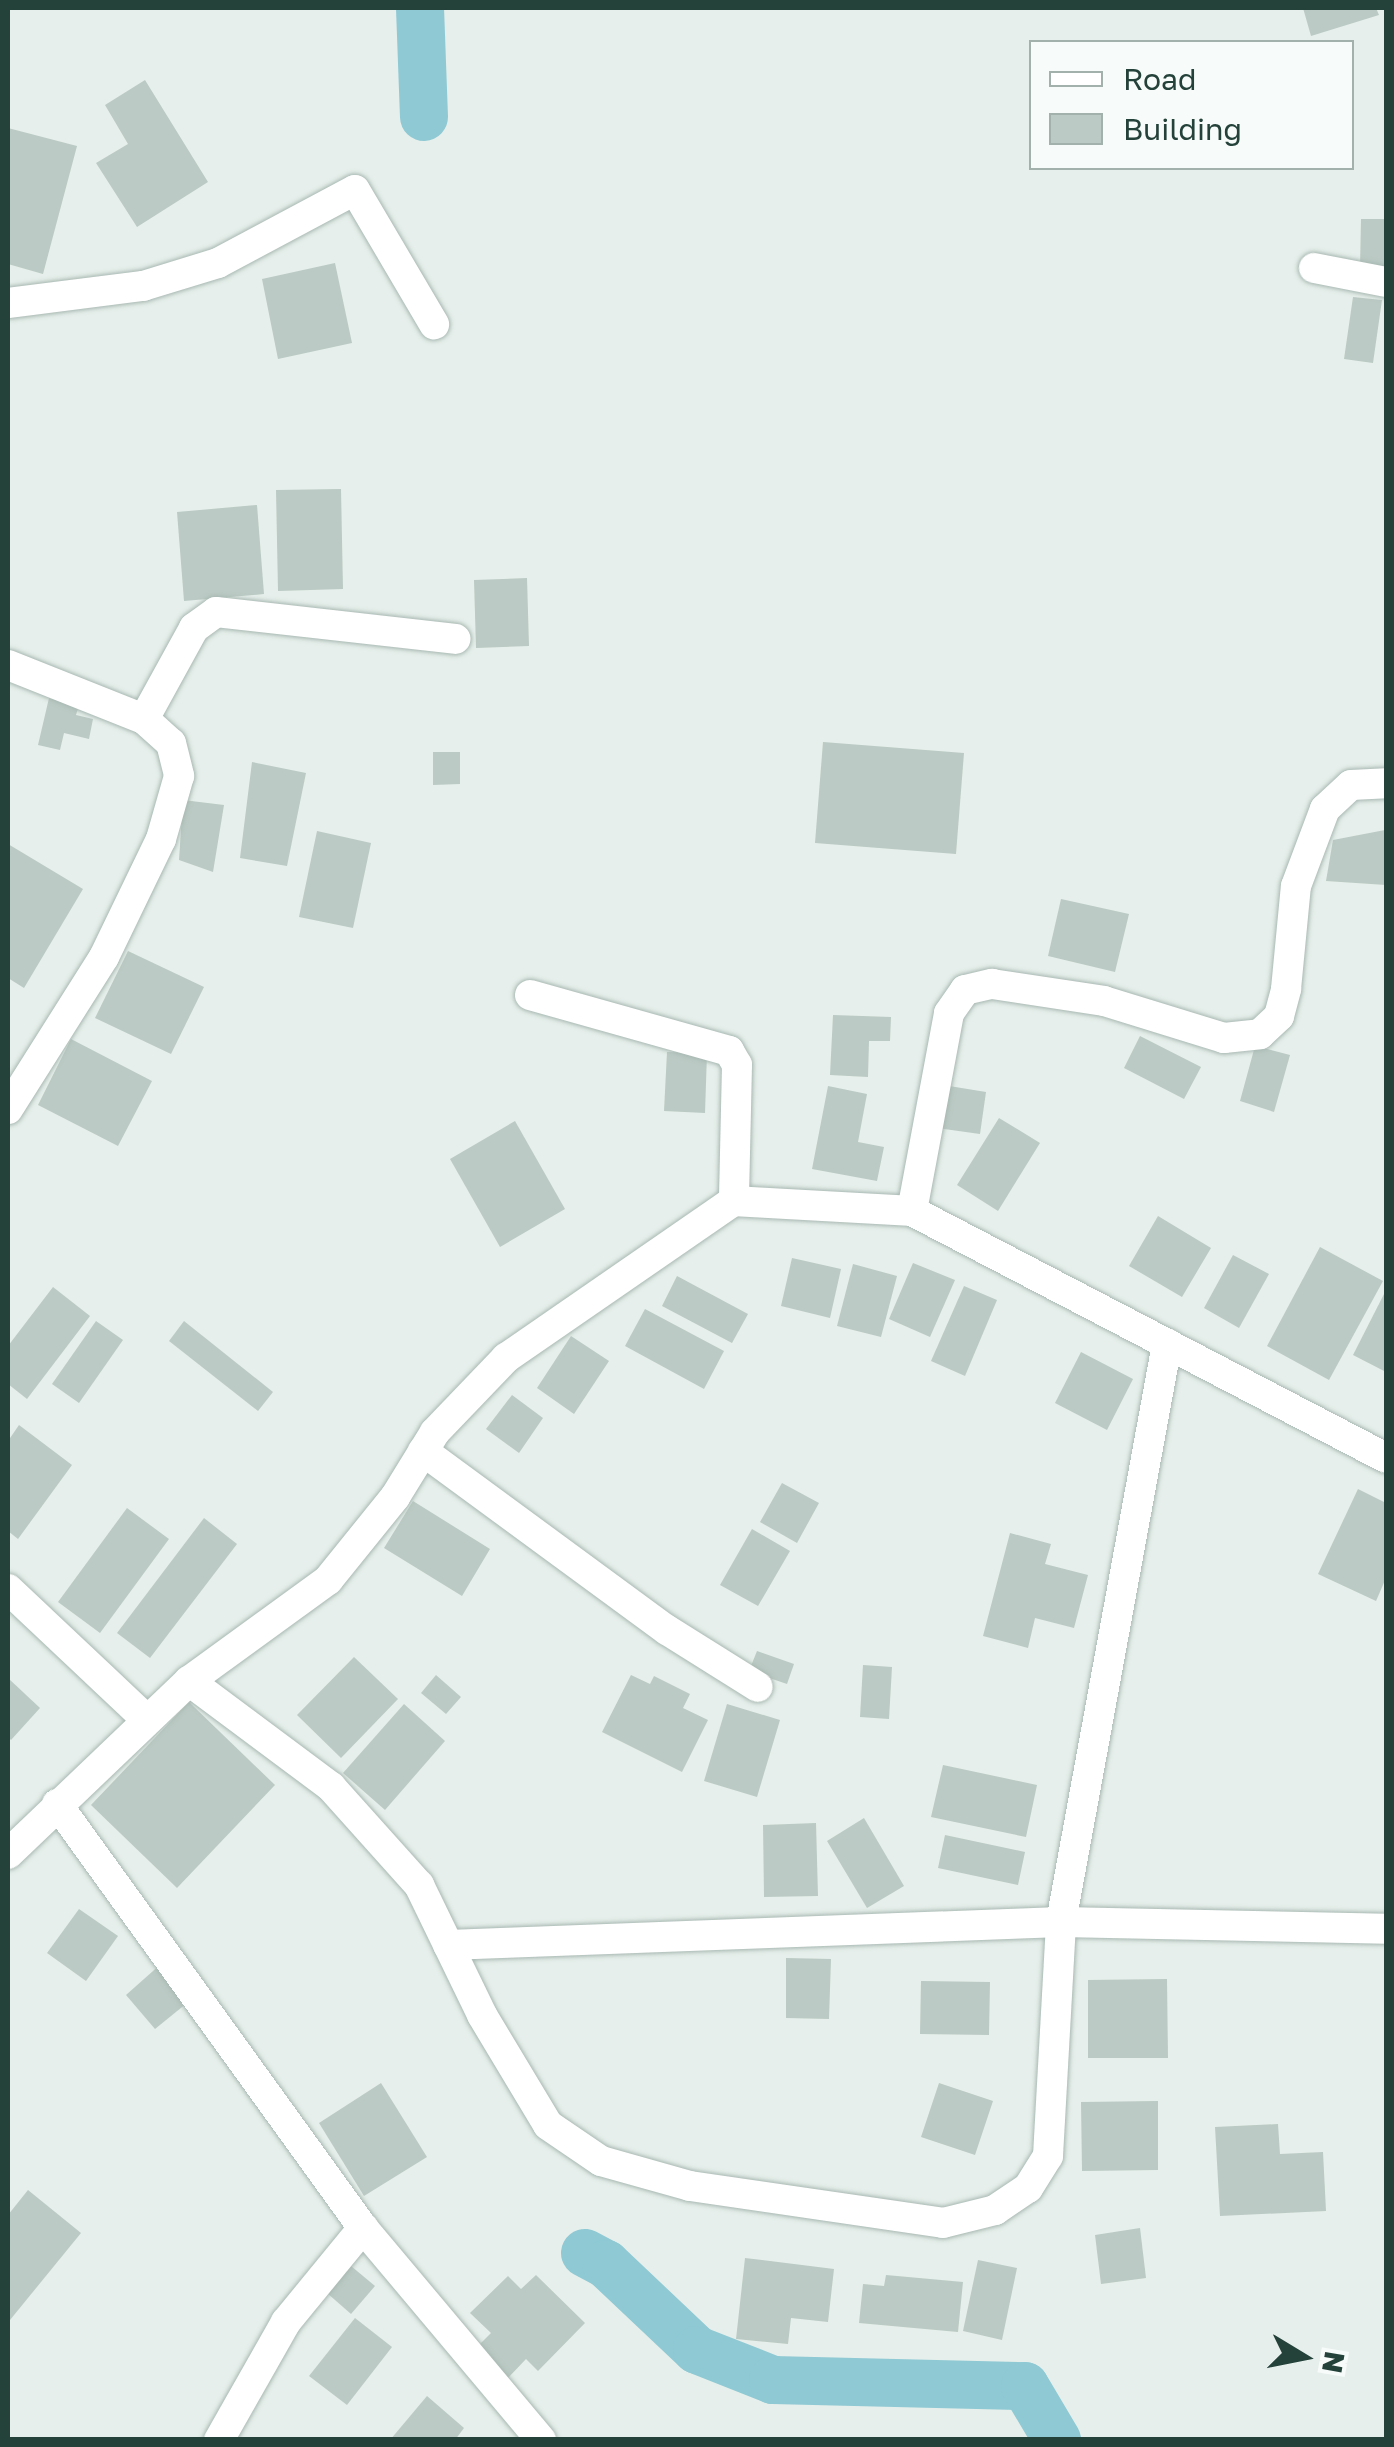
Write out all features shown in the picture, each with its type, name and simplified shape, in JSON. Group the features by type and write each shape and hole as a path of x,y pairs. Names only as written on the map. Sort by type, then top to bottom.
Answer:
{"street":[{"path":"8,303 143,286 218,262 354,190 434,324"},
{"path":"1314,268 1386,282"},
{"path":"144,719 194,628 216,612 455,639"},
{"path":"8,665 144,719 171,743 179,776 162,838 104,958 8,1109"},
{"path":"912,1211 948,1013 964,990 992,984 1104,1001 1224,1038 1260,1034 1279,1016 1296,886 1325,809 1351,785 1386,783"},
{"path":"530,995 682,1034 729,1051 737,1065 734,1201"},
{"path":"8,1854 189,1681 328,1580 396,1497 423,1451 506,1358 734,1201 912,1211 1386,1458"},
{"path":"189,1681 331,1787 419,1885 548,2126 600,2162 690,2186 943,2223 994,2210 1028,2188 1048,2156 1061,1922 1167,1344"},
{"path":"423,1451 666,1630 758,1687"},
{"path":"8,1589 147,1720"},
{"path":"56,1804 363,2228 540,2440"},
{"path":"448,1945 1061,1922 1386,1929"},
{"path":"219,2440 286,2322 363,2228"}],"building":[{"path":"1303,8 1376,8 1379,15 1311,36"},
{"path":"145,80 208,182 137,227 96,163 128,144 105,105"},
{"path":"8,128 77,146 43,274 8,264"},
{"path":"1361,219 1386,219 1386,268 1360,268"},
{"path":"335,263 352,343 278,359 262,279"},
{"path":"1353,297 1382,300 1373,363 1344,359"},
{"path":"341,489 343,589 278,591 276,490"},
{"path":"257,505 264,594 184,601 177,512"},
{"path":"527,578 529,646 476,648 474,580"},
{"path":"49,698 79,705 76,715 93,719 89,739 64,733 60,750 38,745"},
{"path":"823,742 964,753 956,854 815,843"},
{"path":"433,752 460,752 460,784 433,785"},
{"path":"252,762 306,773 287,866 240,858"},
{"path":"183,800 224,805 213,872 179,860"},
{"path":"1385,830 1386,885 1326,881 1333,840"},
{"path":"317,831 371,843 353,928 299,917"},
{"path":"8,844 83,889 24,988 8,978"},
{"path":"1061,899 1129,914 1115,972 1048,956"},
{"path":"128,951 204,987 171,1054 95,1018"},
{"path":"833,1015 891,1017 890,1041 869,1041 868,1077 830,1075"},
{"path":"1140,1036 1201,1067 1184,1099 1124,1068"},
{"path":"71,1039 152,1081 118,1146 38,1105"},
{"path":"1255,1046 1290,1055 1274,1112 1240,1101"},
{"path":"667,1052 707,1053 705,1113 664,1111"},
{"path":"943,1085 986,1092 980,1134 937,1128"},
{"path":"828,1086 867,1094 858,1142 884,1147 877,1181 812,1169"},
{"path":"999,1118 1040,1143 998,1211 957,1185"},
{"path":"515,1121 565,1209 500,1247 450,1159"},
{"path":"1158,1216 1211,1248 1182,1297 1129,1266"},
{"path":"1320,1247 1383,1281 1329,1380 1267,1346"},
{"path":"1233,1255 1269,1274 1239,1328 1204,1308"},
{"path":"792,1258 841,1269 830,1318 781,1306"},
{"path":"913,1263 955,1280 930,1337 889,1319"},
{"path":"853,1264 897,1276 881,1337 837,1326"},
{"path":"677,1276 748,1314 732,1343 662,1306"},
{"path":"964,1286 997,1300 965,1376 931,1361"},
{"path":"53,1287 90,1316 27,1399 8,1384 8,1346"},
{"path":"1386,1296 1386,1372 1353,1355"},
{"path":"645,1309 724,1351 704,1389 625,1346"},
{"path":"96,1321 123,1340 79,1403 52,1384"},
{"path":"184,1321 273,1392 258,1411 169,1341"},
{"path":"571,1336 609,1361 574,1414 537,1388"},
{"path":"1081,1352 1133,1379 1107,1430 1055,1403"},
{"path":"512,1395 543,1418 519,1453 486,1429"},
{"path":"19,1425 72,1465 18,1539 8,1531 8,1441"},
{"path":"782,1483 819,1503 797,1543 760,1522"},
{"path":"1358,1489 1386,1503 1386,1578 1376,1601 1318,1574"},
{"path":"413,1501 490,1549 462,1596 384,1548"},
{"path":"127,1508 169,1539 100,1633 58,1602"},
{"path":"204,1518 237,1544 150,1658 117,1633"},
{"path":"752,1529 790,1551 758,1606 720,1585"},
{"path":"1010,1533 1051,1544 1045,1564 1088,1575 1074,1628 1035,1618 1028,1648 983,1636"},
{"path":"757,1651 794,1664 787,1684 749,1671"},
{"path":"354,1657 398,1699 341,1758 297,1715"},
{"path":"863,1665 892,1667 889,1719 860,1717"},
{"path":"436,1675 461,1697 446,1714 421,1693"},
{"path":"631,1675 650,1684 654,1676 690,1694 683,1708 708,1720 682,1772 602,1732"},
{"path":"8,1678 40,1708 11,1740 8,1737"},
{"path":"189,1702 275,1785 177,1888 91,1805"},
{"path":"404,1704 445,1741 385,1810 343,1773"},
{"path":"727,1704 780,1720 757,1797 704,1781"},
{"path":"943,1765 1037,1785 1026,1837 931,1817"},
{"path":"864,1818 904,1886 867,1908 827,1841"},
{"path":"816,1823 818,1896 764,1897 763,1825"},
{"path":"945,1835 1025,1852 1018,1885 938,1868"},
{"path":"79,1909 118,1936 86,1981 47,1953"},
{"path":"786,1958 831,1959 829,2019 786,2018"},
{"path":"162,1963 192,1999 155,2029 126,1995"},
{"path":"1167,1979 1168,2058 1088,2058 1088,1980"},
{"path":"921,1981 990,1982 989,2035 920,2034"},
{"path":"381,2083 427,2157 364,2196 319,2123"},
{"path":"939,2083 993,2101 975,2155 921,2137"},
{"path":"1158,2101 1158,2170 1082,2171 1081,2102"},
{"path":"1278,2124 1280,2154 1323,2152 1326,2211 1220,2216 1215,2127"},
{"path":"28,2190 81,2233 10,2320 8,2215"},
{"path":"1140,2228 1146,2278 1101,2284 1095,2235"},
{"path":"745,2258 834,2269 828,2322 791,2318 788,2344 736,2339"},
{"path":"978,2260 1017,2268 1002,2340 963,2331"},
{"path":"351,2266 375,2286 351,2314 327,2293"},
{"path":"536,2275 585,2323 538,2371 526,2359 506,2380 475,2349 491,2333 470,2313 508,2276 521,2289"},
{"path":"886,2275 963,2282 958,2332 859,2323 863,2284 884,2286"},
{"path":"355,2318 392,2347 347,2405 309,2376"},
{"path":"427,2396 464,2428 455,2440 390,2440"}],"waterway":[{"path":"420,8 424,117"},
{"path":"585,2253 606,2264 697,2350 773,2380 1025,2386 1057,2440"}]}
